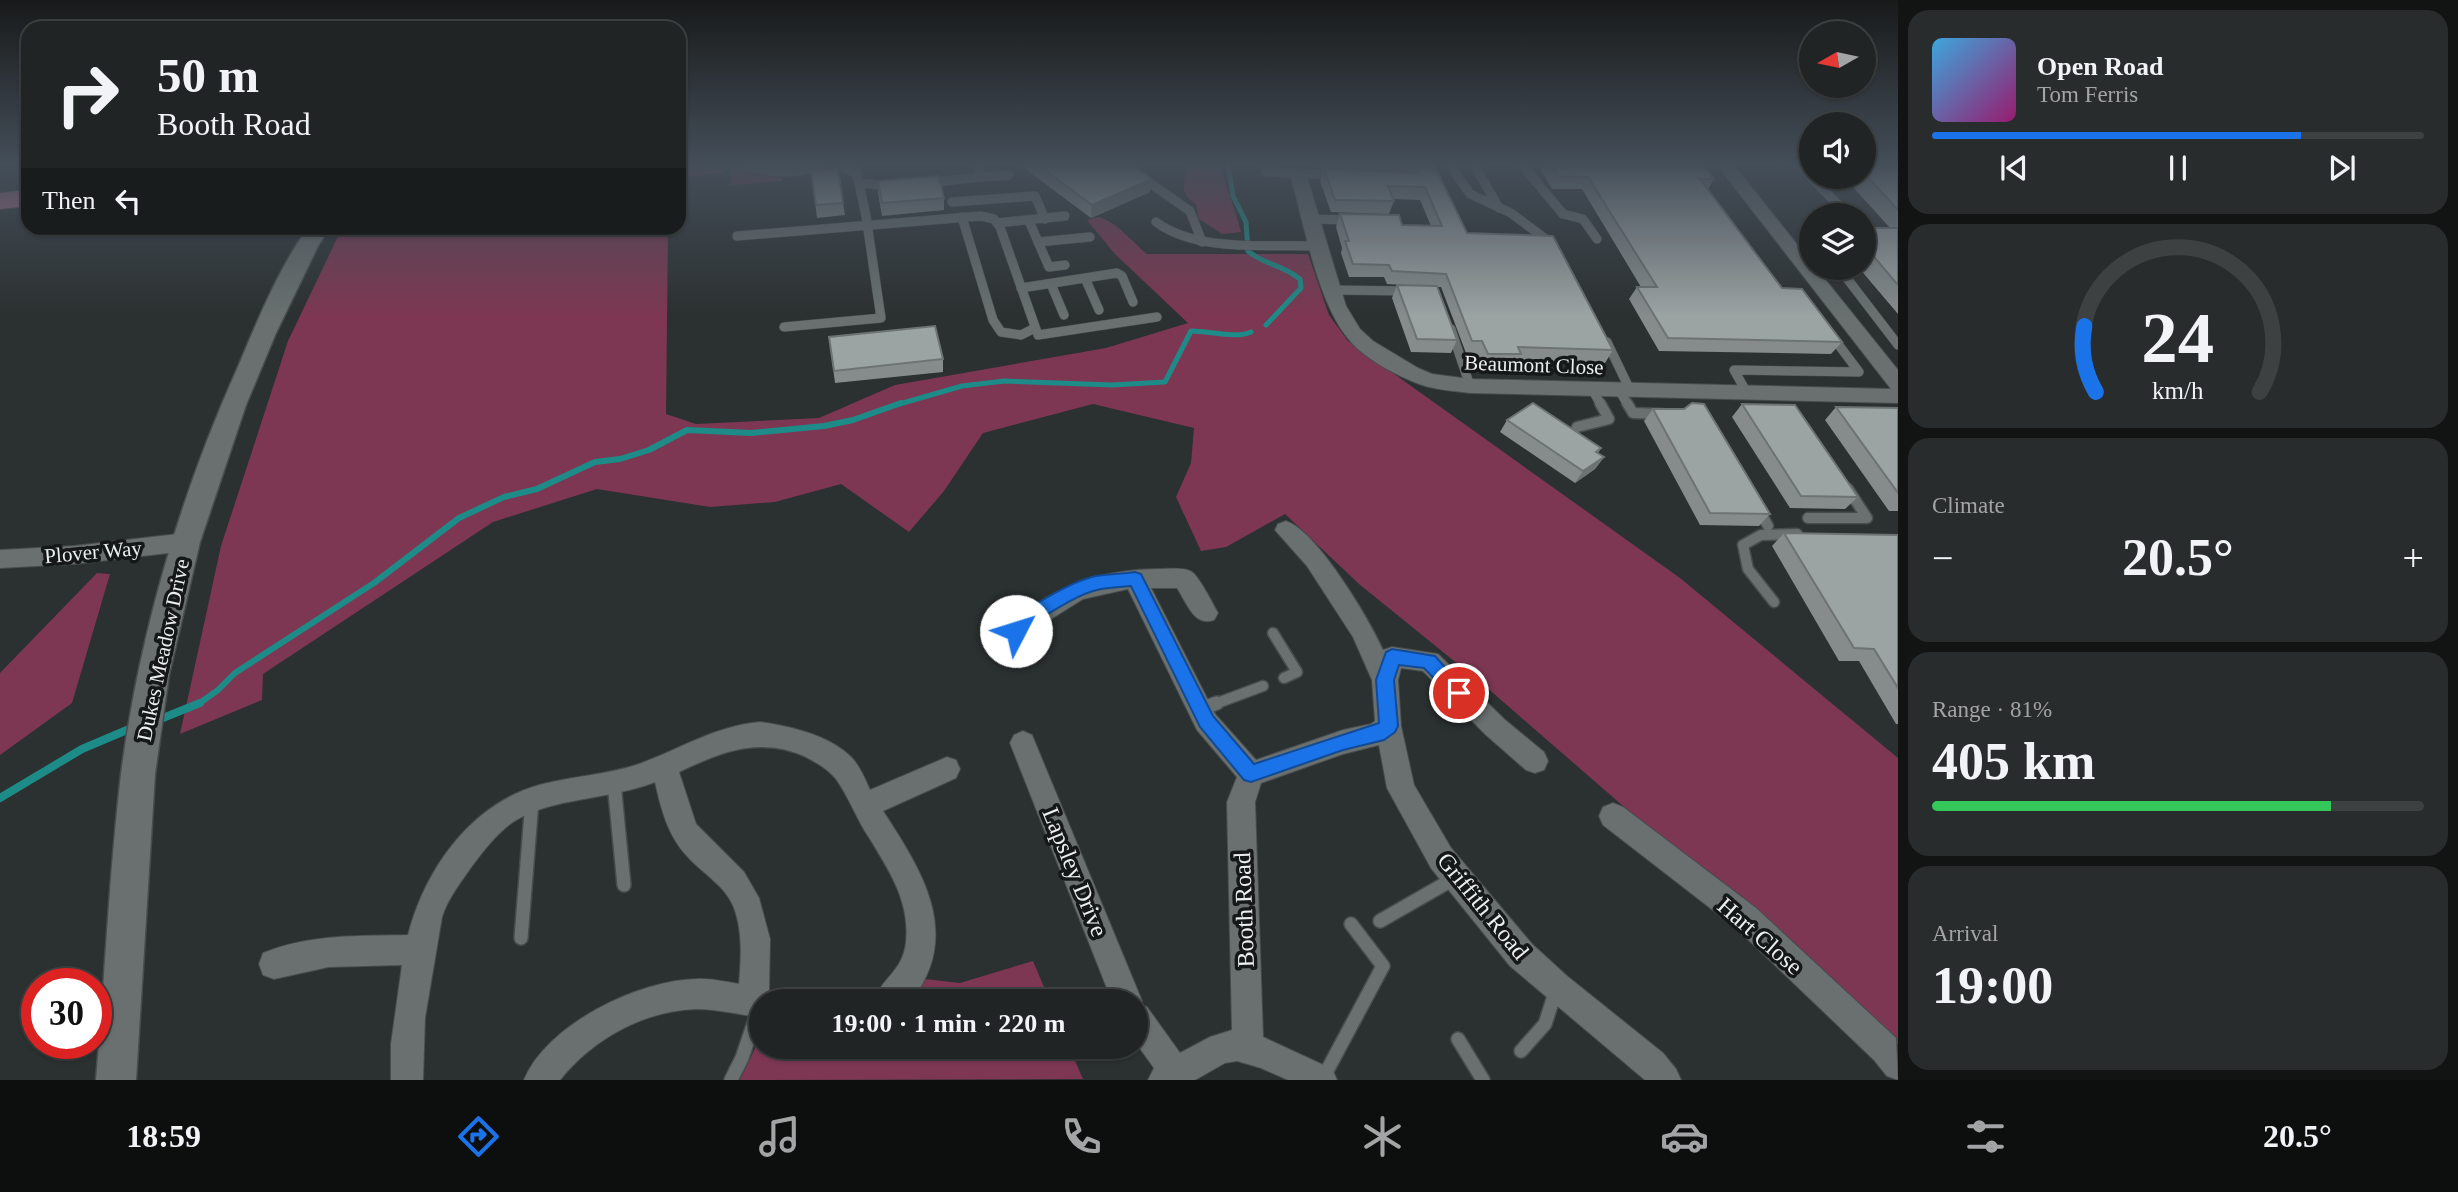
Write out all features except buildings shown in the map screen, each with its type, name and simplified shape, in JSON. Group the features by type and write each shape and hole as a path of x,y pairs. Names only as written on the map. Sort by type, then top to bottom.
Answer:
{"street":[{"name":"Beaumont Close","path":"1311,215 1343,321 1366,346 1429,380 1470,386 1625,390 1692,396 1747,393 1788,398 1898,396"},
{"path":"1765,215 1898,384"},
{"name":"Dukes Meadow Drive","path":"116,1080 139,770 154,674 186,542 243,379 311,235"},
{"name":"Griffith Road","path":"1286,530 1315,560 1363,632 1385,680 1388,726 1401,789 1441,858 1521,955 1556,987 1608,1025 1652,1064 1665,1080"},
{"name":"Plover Way","path":"0,559 74,555 186,542"},
{"path":"1135,579 1206,722 1251,774 1343,741 1378,734 1388,726"},
{"path":"1016,631 1038,611 1085,587 1095,583 1135,579 1184,579 1206,613"},
{"path":"1385,680 1392,657 1429,661 1495,727 1535,761"},
{"path":"407,1080 407,1035 431,905 461,860 490,824 506,812 532,801 614,783 664,767 729,739 762,734 779,737 811,747 837,761 850,776 864,806 912,880 922,920 918,959 909,980 902,989"},
{"name":"Lapsley Drive","path":"1023,743 1122,989"},
{"path":"664,767 685,831 704,857 735,883 750,911 757,989"},
{"path":"864,806 947,769"},
{"name":"Booth Road","path":"1248,1048 1241,802 1251,774"},
{"name":"Hart Close","path":"1614,816 1672,864 1746,918 1885,1049 1898,1065"},
{"path":"274,964 329,952 421,950"},
{"path":"540,1080 565,1049 584,1033 654,1001 697,994 749,1001"},
{"path":"1148,1034 1165,1056 1169,1077 1229,1045 1248,1048 1321,1080"}],"lane":[{"path":"784,327 881,318 865,215"},
{"path":"1192,215 1202,242"},
{"path":"1514,215 1552,244 1559,255"},
{"path":"1569,215 1583,219 1597,239"},
{"path":"737,236 981,216 994,219 997,223 1038,335 1157,317"},
{"path":"997,223 1065,216"},
{"path":"962,217 993,320 1001,332 1011,334 1021,335 1035,328"},
{"path":"1312,219 1360,220"},
{"path":"1029,221 1049,267 1065,265"},
{"path":"1156,222 1171,233 1202,242 1319,246"},
{"path":"1038,242 1090,237"},
{"path":"1021,288 1117,273 1122,276 1133,302"},
{"path":"1086,278 1099,310"},
{"path":"1848,280 1898,345"},
{"path":"1051,284 1064,315"},
{"path":"1333,290 1424,291"},
{"path":"1448,323 1470,386"},
{"path":"1600,328 1633,414 1675,414"},
{"path":"1747,393 1734,370 1859,372 1826,329"},
{"path":"1577,427 1609,419 1592,389"},
{"path":"1808,518 1867,518 1840,475"},
{"path":"1754,502 1768,526"},
{"path":"1774,603 1748,569 1743,545 1749,538 1761,534 1804,534"},
{"path":"1273,633 1297,672 1284,678"},
{"path":"1200,709 1263,686"},
{"path":"614,783 624,885"},
{"path":"521,938 532,801"},
{"path":"1380,921 1457,877"},
{"path":"1321,1080 1383,966 1351,925"},
{"path":"1521,1051 1544,1029 1553,1010 1556,987"},
{"path":"731,1080 742,1059 749,1034"},
{"path":"1458,1039 1483,1080"}],"shaded area":[{"path":"1198,215 1236,215 1241,232 1222,234 1199,219"},
{"path":"1099,217 1106,220 1147,254 1308,254 1329,315 1348,341 1680,578 1898,758 1898,1045 1485,686 1359,584 1285,514 1226,547 1201,551 1176,497 1191,463 1194,428 1093,404 983,433 944,491 909,532 841,484 775,502 710,507 597,489 493,522 263,674 262,700 180,734 221,546 288,341 339,235 668,235 666,414 696,424 819,418 895,385 1106,348 1188,323 1115,254 1087,220"},
{"path":"97,573 110,574 72,703 0,755 0,673"},
{"path":"1033,961 1045,989 917,989 925,979 960,983"},
{"path":"750,1059 1074,1059 1083,1079 740,1080"}],"waterway":[{"path":"1243,215 1246,222 1248,251 1300,279 1301,288 1266,325"},
{"path":"896,405 962,386 1004,381 1112,385 1165,382 1191,331 1231,335 1251,332"},
{"path":"200,703 235,673 374,583 459,518 504,497 537,489 595,462 620,459 649,450 687,430 751,433 824,426 853,420 901,403"},
{"path":"158,720 200,703"},
{"path":"0,798 82,749 134,727"}],"route":[{"path":"1016,631 1038,611 1095,583 1135,579 1206,722 1251,774 1343,741 1378,734 1388,726 1385,680 1392,657 1429,661 1459,693"}]}
